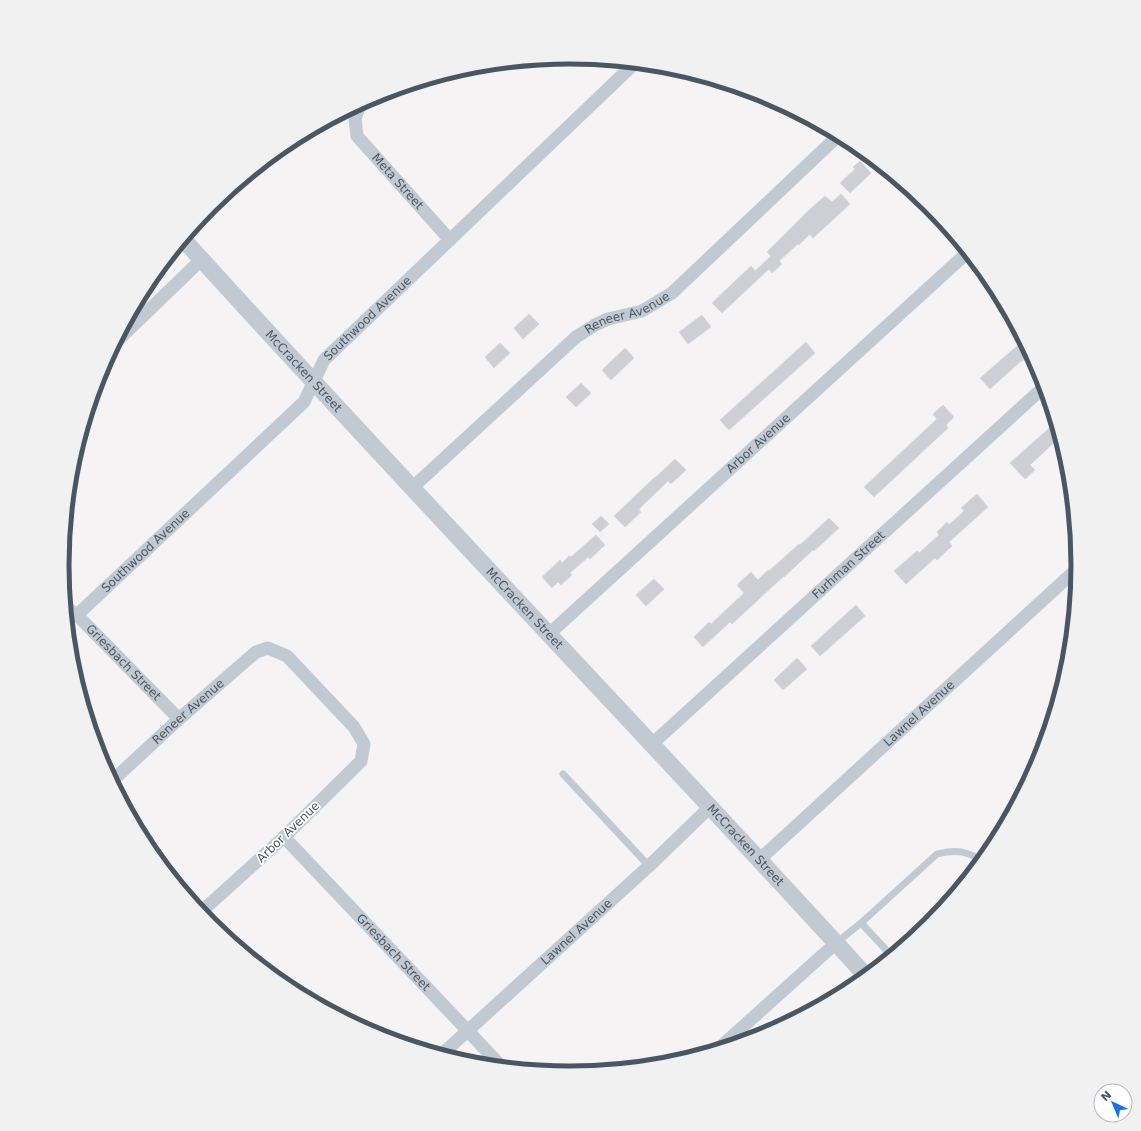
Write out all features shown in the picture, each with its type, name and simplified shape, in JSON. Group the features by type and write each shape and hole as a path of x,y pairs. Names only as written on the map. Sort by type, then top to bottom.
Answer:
{"street":[{"name":"Southwood Avenue","path":"77,615 304,402 324,360 630,67"},
{"name":"Meta Street","path":"357,112 355,119 357,136 450,240"},
{"name":"Reneer Avenue","path":"412,488 576,337 608,319 642,310 672,293 834,140"},
{"name":"McCracken Street","path":"187,242 313,381 652,744 862,973"},
{"name":"Arbor Avenue","path":"549,634 964,255"},
{"path":"128,330 202,259"},
{"name":"Furhman Street","path":"652,744 1040,391"},
{"name":"Lawnel Avenue","path":"759,860 1072,574"},
{"name":"Griesbach Street","path":"71,611 179,719"},
{"name":"Reneer Avenue","path":"116,777 179,719 256,652 268,648 287,656 354,728 364,744"},
{"name":"Arbor Avenue","path":"205,908 284,837 361,761 364,744"},
{"name":"Lawnel Avenue","path":"445,1051 648,866 710,807"},
{"name":"Griesbach Street","path":"284,837 497,1061"},
{"path":"726,1042 836,943"}],"lane":[{"path":"563,774 648,866"},
{"path":"836,943 861,923 937,854 949,851 963,852 977,858"},
{"path":"861,923 889,953"}],"building":[{"path":"860,161 871,173 850,193 840,183 855,169 853,167"},
{"path":"841,194 850,204 813,238 810,234 799,245 798,244 779,261 782,264 772,273 769,269 722,313 712,303 751,266 755,271 771,256 767,252 825,196 832,202"},
{"path":"529,314 539,324 523,339 514,328"},
{"path":"702,315 711,327 688,344 679,332"},
{"path":"806,342 815,353 729,430 720,420"},
{"path":"500,343 510,353 494,368 485,357"},
{"path":"1020,344 1026,357 990,389 980,378"},
{"path":"625,348 634,358 611,380 602,370"},
{"path":"581,383 591,393 576,407 566,397"},
{"path":"943,405 954,417 946,425 948,428 874,497 864,487 937,419 933,414"},
{"path":"1052,426 1056,441 1030,465 1035,470 1025,479 1010,463"},
{"path":"675,459 686,470 671,484 668,481 639,509 641,512 625,527 614,516"},
{"path":"977,494 988,507 949,542 952,546 937,560 935,558 906,584 894,571 917,551 919,553 939,535 937,532 947,522 949,525 964,511 961,508"},
{"path":"601,516 609,524 600,532 592,524"},
{"path":"829,518 839,528 732,624 730,622 703,647 694,637 709,622 711,624 744,593 737,585 751,572 758,580 799,544 800,545"},
{"path":"596,535 605,545 590,559 588,557 570,573 572,575 561,585 558,582 552,588 542,577 560,560 562,563 569,556 571,557"},
{"path":"654,579 664,589 646,606 636,595"},
{"path":"856,605 865,616 820,656 811,646"},
{"path":"797,658 807,669 783,690 774,680"}]}
